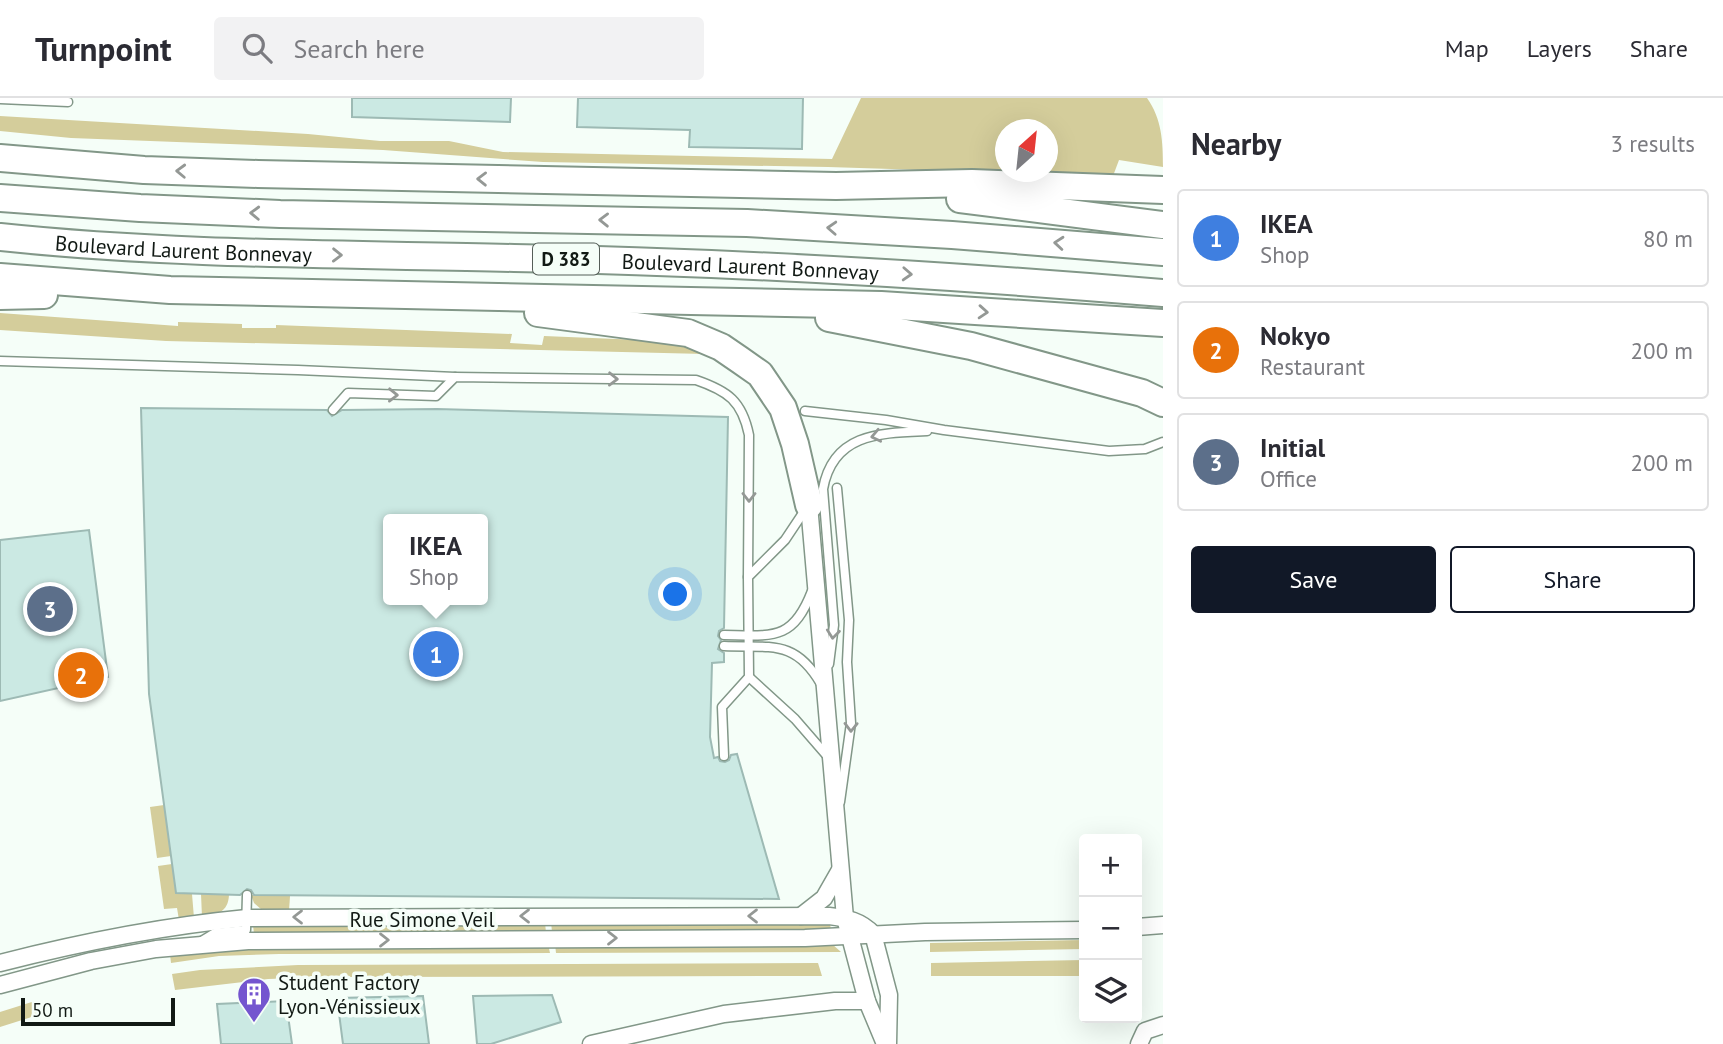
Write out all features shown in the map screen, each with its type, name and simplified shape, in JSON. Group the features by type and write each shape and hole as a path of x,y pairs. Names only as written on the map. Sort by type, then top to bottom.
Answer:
{"highway":[{"path":"0,145 144,170"},
{"path":"0,158 144,170 836,186 972,183 1163,190"},
{"path":"836,186 997,203 1163,225"},
{"name":"Boulevard Laurent Bonnevay","path":"0,198 280,214 747,223 952,235 1163,252"},
{"name":"Boulevard Laurent Bonnevay","path":"0,237 152,249 281,254 740,265 949,276 1163,293"},
{"path":"0,277 170,290 881,305 1153,322"},
{"path":"0,296 170,290"},
{"path":"405,295 670,329 697,336 721,347 760,374 774,392 790,426 809,505"},
{"path":"719,303 856,322 971,346 1143,393 1163,403"},
{"path":"1075,375 1163,417"}],"street":[{"path":"809,505 845,918 867,1001 887,1044"},
{"path":"801,916 824,898 841,868"},
{"name":"Rue Simone Veil","path":"0,963 87,941 152,929 247,918 801,916 845,918 866,927 873,934"},
{"path":"1142,927 1163,925"},
{"name":"Rue Simone Veil","path":"0,985 91,961 195,945 248,941 848,936 1079,930"},
{"path":"873,934 889,995 887,1044"},
{"path":"591,1044 724,1014 835,1001 867,1001"},
{"path":"1139,1044 1145,1031 1163,1026"}],"lane":[{"path":"0,99 68,102"},
{"path":"0,361 454,377 696,380 718,387 735,401 745,415 748,435 749,677 795,719 831,760"},
{"path":"333,410 348,393 436,396 454,377"},
{"path":"805,411 1109,451 1145,449 1163,442"},
{"path":"825,690 834,625 823,489 825,476 833,460 856,441 897,432 944,430"},
{"path":"837,488 849,620 847,662 852,723 837,823"},
{"path":"748,577 785,540 809,505"},
{"path":"724,635 785,631 796,623 805,610 816,582"},
{"path":"724,646 792,652 803,658 825,690"},
{"path":"724,756 722,707 749,677"},
{"path":"195,945 215,933 244,932 248,928 247,895"}],"shaded area":[{"path":"861,98 1147,98 1159,122 1163,167 1119,160 1113,176 1058,174 1058,119 995,119 995,172 543,162 383,150 71,138 0,131 0,116 308,134 380,141 449,141 503,152 832,159"},
{"path":"0,313 178,326 178,322 242,324 242,328 276,328 276,325 512,334 510,343 542,345 544,336 665,341 682,343 705,354 166,341 0,330"},
{"path":"164,805 171,856 157,858 150,807"},
{"path":"172,864 176,893 192,894 194,918 179,920 177,908 164,909 158,866"},
{"path":"201,894 229,895 221,912 202,917"},
{"path":"251,895 290,896 289,911 262,910 254,903"},
{"path":"545,922 546,933 254,934 253,925"},
{"path":"551,922 830,923 831,931 552,932"},
{"path":"1079,940 1079,949 930,952 930,943"},
{"path":"548,944 550,953 279,954 219,956 171,963 170,954 220,948"},
{"path":"555,944 832,944 841,952 556,953"},
{"path":"1079,960 1079,976 931,976 931,963"},
{"path":"818,963 822,976 326,977 268,979 175,990 172,974 298,965"},
{"path":"35,1001 38,1015 0,1027 0,1012"}],"building":[{"path":"352,98 511,98 510,122 352,117"},
{"path":"578,98 803,98 802,149 689,147 690,130 577,127"},
{"path":"141,408 327,410 332,416 342,410 437,409 728,417 724,628 719,631 718,636 721,640 718,649 724,653 724,662 712,663 710,737 714,758 718,757 725,762 731,755 737,754 779,899 254,895 247,889 240,895 176,893 149,694"},
{"path":"89,530 108,677 0,701 0,540"},
{"path":"552,995 561,1022 491,1044 477,1044 473,996"},
{"path":"423,996 429,1044 343,1044 337,998"},
{"name":"Student Factory Lyon-Vénissieux","path":"286,1001 292,1044 221,1044 217,1004"}],"place":[{"name":"Initial","path":"50,609"},
{"name":"IKEA","path":"436,654"},
{"name":"Nokyo","path":"81,675"},
{"name":"Student Factory Lyon-Vénissieux","path":"254,1024"}]}
